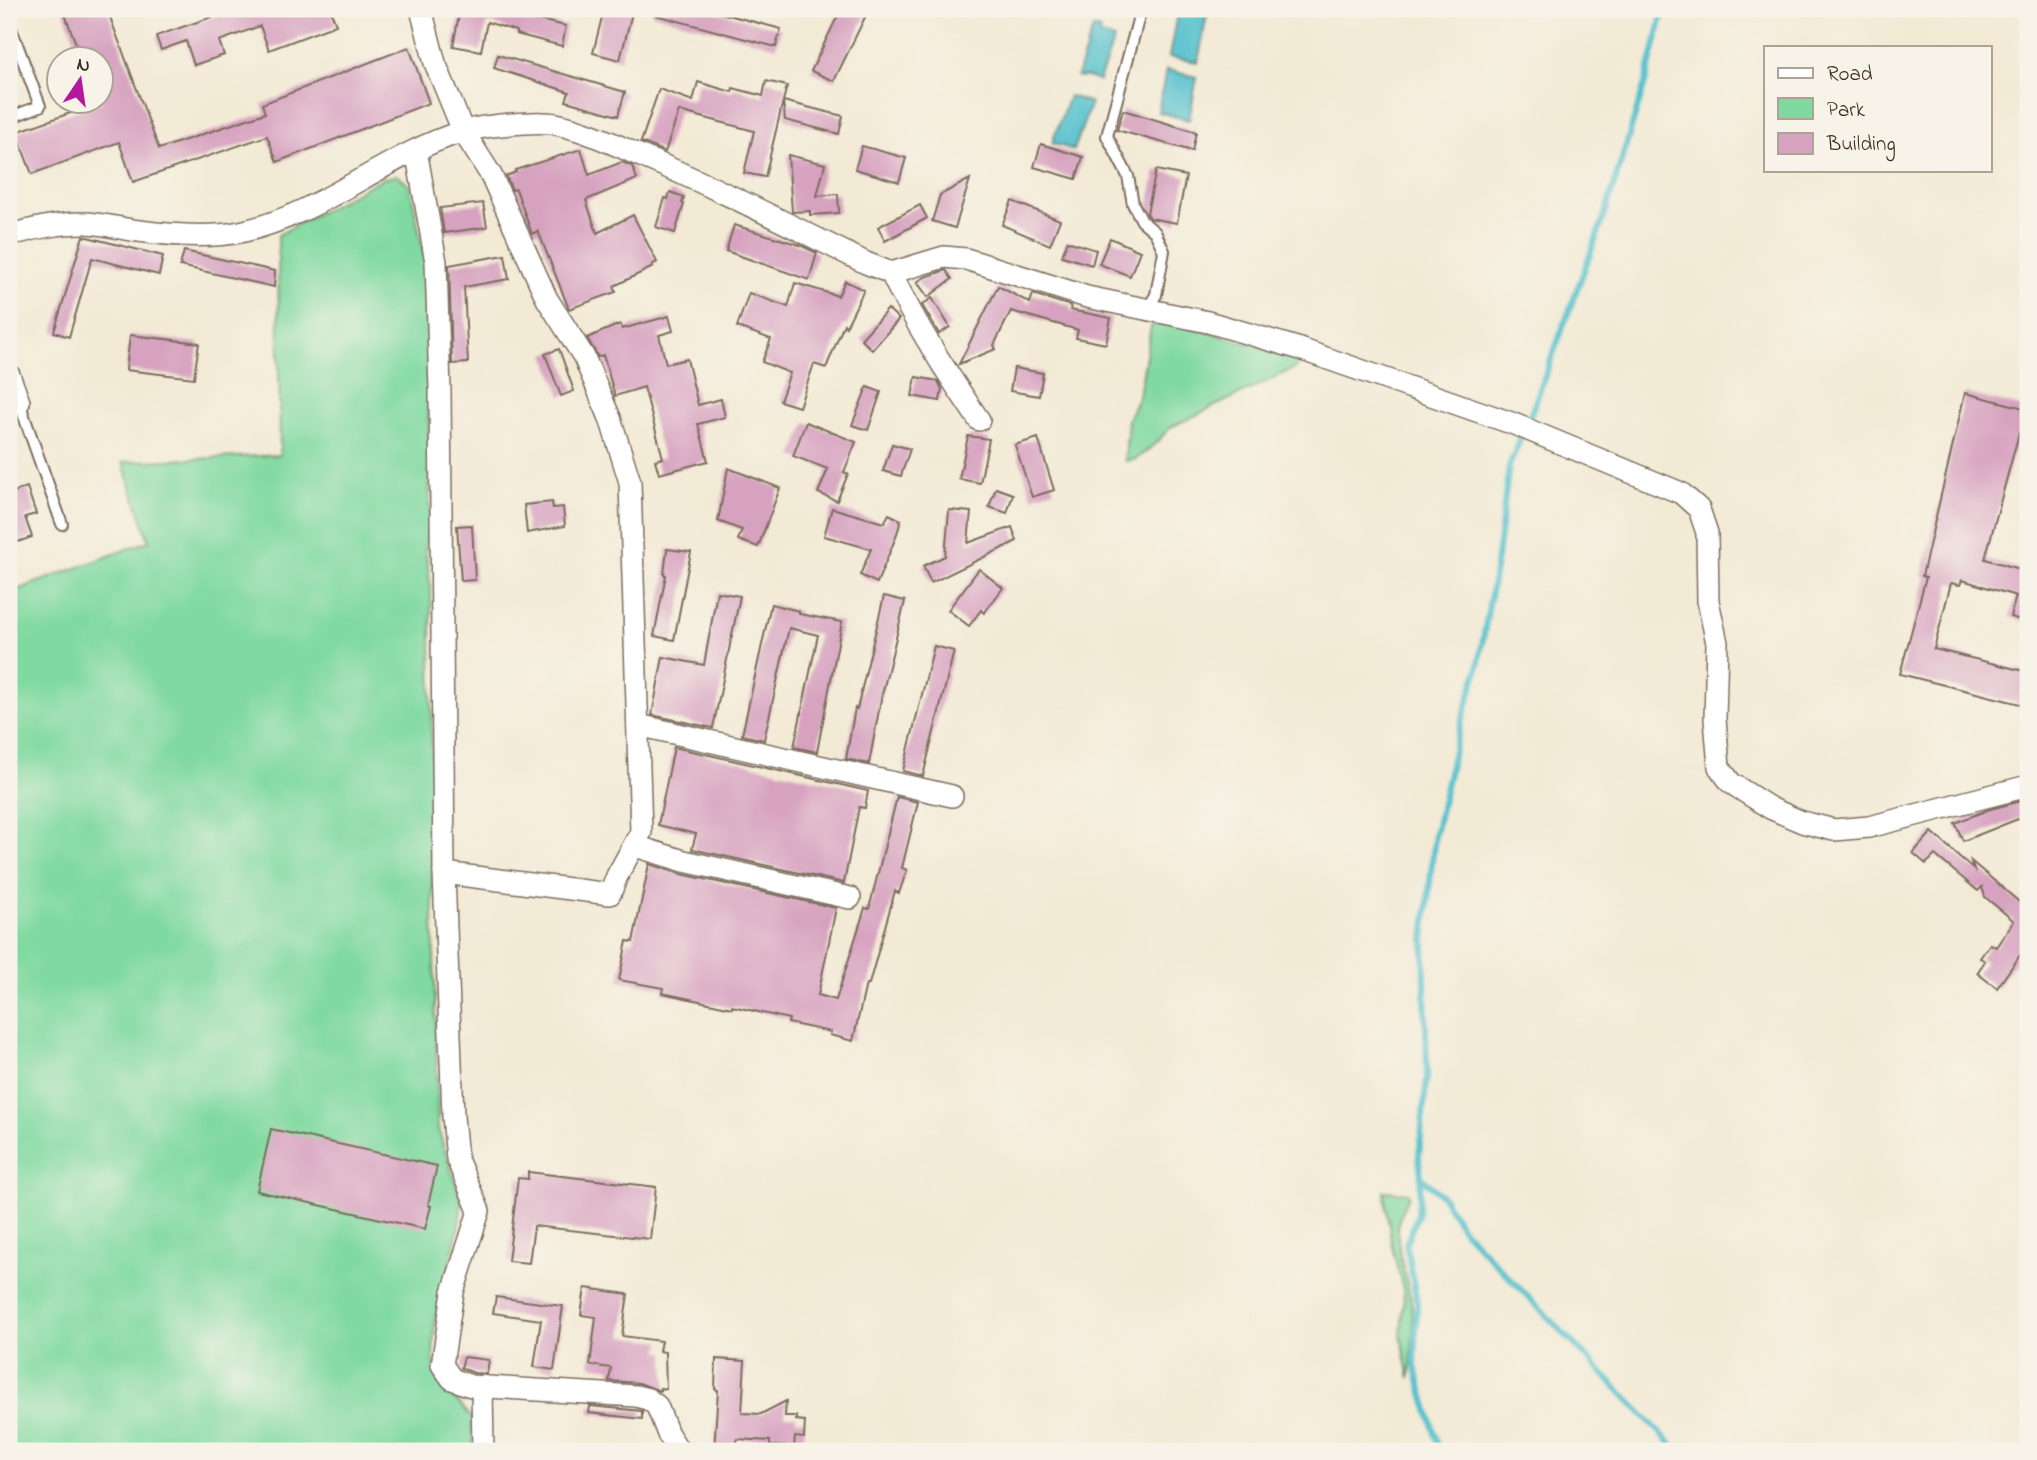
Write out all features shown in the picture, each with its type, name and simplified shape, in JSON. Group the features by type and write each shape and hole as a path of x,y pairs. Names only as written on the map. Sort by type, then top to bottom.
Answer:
{"street":[{"path":"421,9 435,63 463,131 491,175 547,299 584,357 610,418 630,482 641,832 610,894 443,873"},
{"path":"9,235 50,225 87,223 189,235 239,233 308,210 360,178 416,150 463,131 527,123 555,124 582,132 700,180 891,273 944,257 966,259 1087,298 1208,322 1297,348 1527,430 1681,493 1699,509 1707,533 1708,601 1717,643 1716,719 1719,767 1731,783 1770,808 1801,822 1834,830 1869,827 2028,786"},
{"path":"416,150 436,262 440,403 443,873 457,1159 479,1211 453,1292 442,1365 452,1379 471,1385 648,1399 657,1406 668,1434 679,1451"},
{"path":"891,273 901,294 979,420"},
{"path":"9,375 19,402"},
{"path":"638,725 952,796"},
{"path":"635,846 684,861 850,898"},
{"path":"482,1386 483,1451"}],"lane":[{"path":"1141,9 1107,136 1128,176 1133,204 1142,221 1155,232 1164,251 1156,295 1146,311"},
{"path":"9,23 40,106 9,118"},
{"path":"19,402 62,524"}],"green space":[{"path":"397,175 410,186 426,266 430,521 425,548 431,587 432,863 438,1129 462,1202 458,1230 435,1321 433,1359 440,1382 472,1418 473,1451 9,1451 9,593 149,541 123,462 280,455 278,235 381,179"},
{"path":"1168,321 1299,358 1297,367 1171,427 1136,459 1125,461 1128,419 1139,396 1151,327 1156,322"},
{"path":"1384,1191 1408,1193 1409,1197 1401,1211 1398,1241 1413,1318 1410,1378 1401,1336 1404,1293 1392,1247"}],"water":[{"path":"1178,9 1208,9 1198,62 1169,57"},
{"path":"1093,28 1100,30 1099,34 1114,39 1099,81 1077,76"},
{"path":"1166,70 1197,77 1189,120 1158,112"},
{"path":"1069,96 1091,103 1074,150 1052,143"}],"building":[{"path":"63,9 107,9 159,149 265,113 262,104 409,47 429,103 277,162 267,136 133,182 119,142 32,174 16,132 62,116 116,116 116,46 77,46"},
{"path":"235,9 330,9 336,25 269,50 260,26 219,41 224,55 194,65 186,41 161,50 156,36"},
{"path":"455,9 508,9 526,14 525,17 566,26 562,46 516,34 516,31 487,22 481,51 453,46 459,15 454,13"},
{"path":"604,9 633,9 620,60 593,53"},
{"path":"652,9 706,9 781,29 776,47 652,14"},
{"path":"841,9 869,9 834,81 811,71"},
{"path":"498,55 625,92 618,116 566,101 569,92 494,68"},
{"path":"766,81 787,86 765,177 744,173 754,131 679,111 665,152 641,142 659,89 693,101 698,82 732,92 733,88 763,96"},
{"path":"783,101 843,116 839,134 785,120"},
{"path":"1123,110 1196,132 1192,151 1117,130"},
{"path":"1041,144 1083,157 1076,179 1034,167"},
{"path":"862,146 906,158 899,182 855,169"},
{"path":"581,149 589,175 622,162 632,166 637,179 586,200 597,233 633,215 657,262 653,267 614,286 616,292 569,309 538,231 532,234 516,189 512,190 506,176 516,172 515,170"},
{"path":"788,155 825,164 817,196 838,194 839,213 810,215 810,211 792,212"},
{"path":"1156,170 1186,176 1177,223 1150,218 1147,213"},
{"path":"970,179 955,228 932,221 940,195"},
{"path":"670,192 684,197 675,233 656,227 665,198 668,199"},
{"path":"1012,201 1060,220 1050,245 1002,225"},
{"path":"483,203 487,227 444,233 440,208"},
{"path":"920,205 927,218 885,241 878,227"},
{"path":"734,225 800,245 817,253 809,280 726,251"},
{"path":"83,236 163,256 159,275 92,258 69,337 54,332"},
{"path":"1110,238 1140,251 1130,276 1099,264"},
{"path":"1067,241 1096,250 1092,265 1062,256"},
{"path":"184,251 275,271 274,287 180,266"},
{"path":"505,255 509,279 464,287 468,363 452,364 449,265"},
{"path":"946,270 952,279 928,297 917,282"},
{"path":"845,281 864,290 846,327 844,324 826,368 814,364 799,407 780,401 790,373 762,362 771,339 737,327 749,293 788,307 795,283 838,296"},
{"path":"998,286 1030,303 1033,294 1071,306 1070,310 1111,318 1106,344 1076,338 1078,330 1011,311 994,345 996,349 959,364"},
{"path":"932,298 950,327 939,334 922,305"},
{"path":"888,309 899,319 872,350 861,339"},
{"path":"669,316 673,331 659,335 666,364 687,359 698,405 721,399 725,417 698,424 708,461 659,474 655,460 663,458 644,387 615,396 603,355 598,357 587,338 620,324 622,329"},
{"path":"130,335 199,343 194,378 126,370"},
{"path":"559,349 574,391 561,396 545,354"},
{"path":"1014,368 1043,373 1039,396 1010,391"},
{"path":"916,377 938,381 942,389 940,401 912,396"},
{"path":"867,387 881,392 868,430 852,425"},
{"path":"1965,393 2028,409 2028,436 2019,433 1985,559 2023,570 2024,567 2028,568 2028,622 2010,617 2016,596 1962,580 1960,585 1951,583 1934,649 2028,672 2028,706 1900,674 1926,577 1922,576"},
{"path":"806,422 856,442 844,472 848,474 837,501 818,493 828,469 793,456"},
{"path":"968,436 989,439 980,483 959,479"},
{"path":"1038,438 1054,490 1032,497 1015,445"},
{"path":"892,444 910,449 901,476 883,471"},
{"path":"728,468 780,488 758,547 738,540 742,530 718,521"},
{"path":"27,487 36,514 25,517 32,537 9,545 9,494"},
{"path":"996,488 1013,494 1007,513 989,507"},
{"path":"552,502 553,508 563,507 565,526 527,533 524,505"},
{"path":"832,508 884,523 889,514 901,520 877,583 860,575 871,549 824,536"},
{"path":"949,510 971,512 968,543 1012,527 1017,541 931,583 923,566 945,556"},
{"path":"472,525 475,580 461,581 457,526"},
{"path":"667,549 691,552 674,640 654,636 666,575"},
{"path":"979,569 1003,588 984,613 981,610 969,626 948,610"},
{"path":"717,592 740,596 713,728 652,715 663,657 704,665"},
{"path":"884,596 905,601 881,699 869,764 846,759 855,708 857,709"},
{"path":"771,604 799,611 799,614 842,622 817,752 794,747 818,635 789,628 764,740 742,735"},
{"path":"934,646 954,651 923,776 903,771"},
{"path":"674,747 868,791 865,808 859,807 844,883 692,849 696,834 658,825"},
{"path":"897,797 918,802 902,868 907,870 899,893 895,891 869,984 866,984 853,1041 830,1035 831,1032 788,1023 789,1019 662,993 663,988 619,980 627,941 633,942 649,864 681,874 836,908 818,995 836,1000 865,908 869,909"},
{"path":"2028,799 2028,815 1963,841 1955,823 1987,810"},
{"path":"1932,832 1974,870 1971,861 2024,906 2028,900 2028,944 1997,988 1977,973 1985,961 1980,958 1990,944 1996,947 2014,921 1985,897 1982,887 1978,891 1935,855 1926,864 1913,853"},
{"path":"271,1129 437,1166 425,1229 257,1191"},
{"path":"528,1172 656,1187 650,1239 534,1226 529,1263 508,1261 518,1178 528,1179"},
{"path":"585,1288 628,1294 622,1336 661,1341 659,1351 665,1352 666,1389 660,1388 660,1391 639,1383 609,1381 611,1368 590,1365 596,1317 581,1315"},
{"path":"496,1297 563,1306 554,1370 534,1367 541,1320 493,1313"},
{"path":"464,1357 489,1360 487,1374 461,1368"},
{"path":"716,1359 745,1361 742,1413 761,1414 786,1401 785,1416 796,1416 796,1420 805,1421 804,1438 795,1437 794,1447 770,1446 770,1441 737,1439 737,1451 714,1451 718,1390 715,1389"},
{"path":"590,1406 642,1411 642,1419 589,1413"}],"waterway":[{"path":"1440,1451 1415,1366 1417,1302 1406,1244 1418,1214 1421,1177 1419,1156 1427,1075 1424,940 1435,834 1457,738 1478,668 1509,466 1604,217 1646,80 1664,9"},
{"path":"1421,1177 1442,1196 1464,1231 1678,1451"}]}
